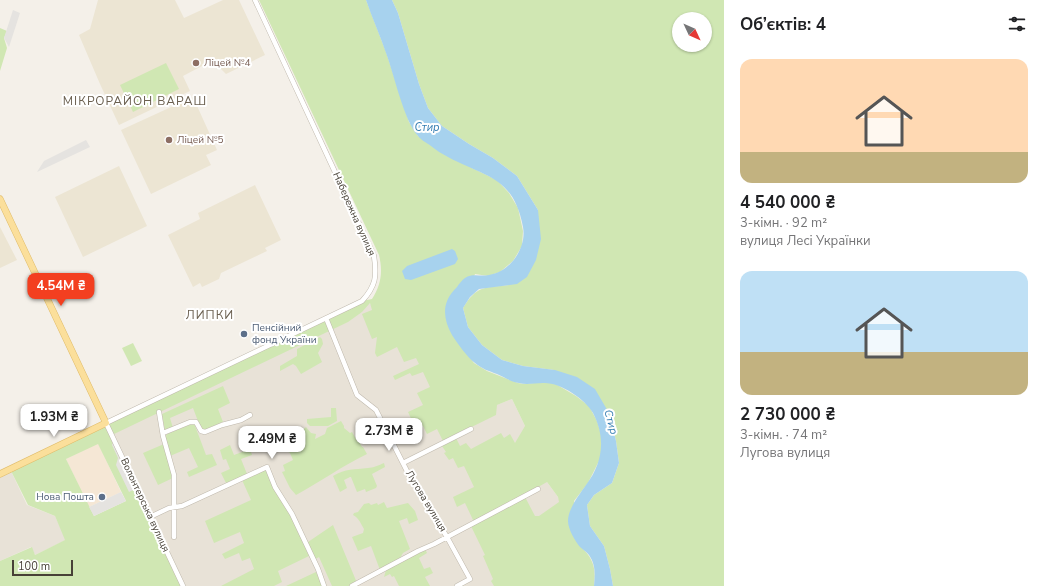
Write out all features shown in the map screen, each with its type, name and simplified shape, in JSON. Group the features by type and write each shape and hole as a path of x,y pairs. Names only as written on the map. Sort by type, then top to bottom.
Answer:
{"main road":[{"path":"0,199 106,424 0,474"}],"street":[{"name":"Набережна вулиця","path":"106,424 362,301 374,284 376,270 374,256 255,0"},
{"name":"Лугова вулиця","path":"326,318 357,395 376,410 411,479 447,537 470,579 457,586"},
{"path":"159,412 174,475 174,537"},
{"path":"163,433 190,422 196,422 201,431 205,432 222,425 241,420 250,414"},
{"name":"Волонтерська вулиця","path":"106,424 183,586"},
{"path":"403,462 471,429"},
{"path":"150,517 169,508 182,506 267,467 275,487 292,514 318,569 324,586"},
{"path":"352,586 538,489"}],"shaded area":[{"path":"98,0 175,0 184,18 223,0 239,0 265,55 226,74 221,69 212,66 202,66 183,76 190,91 119,125 79,35 90,29"},
{"path":"13,10 20,13 9,47 4,38"},
{"name":"Ліцей №5","path":"193,97 217,150 206,155 211,165 151,194 121,130"},
{"path":"86,140 90,147 37,172 44,161"},
{"path":"119,166 147,226 83,257 55,197"},
{"path":"255,185 281,240 265,248 267,251 221,273 219,279 202,287 200,283 193,287 168,235 200,219 198,213"},
{"path":"0,227 17,260 0,268"},
{"path":"370,303 373,309 489,408 512,399 525,426 547,482 560,502 533,544 547,559 534,572 527,586 183,586 106,423"},
{"path":"114,440 137,488 129,492 116,465 118,458 112,445"},
{"path":"98,443 121,492 89,507 66,459"},
{"path":"10,469 27,505 55,516 66,540 35,555 31,547 0,561 0,474"},
{"path":"121,492 126,501 94,516 89,507"}],"green space":[{"path":"259,0 366,0 386,52 409,122 418,136 472,168 497,180 509,193 518,208 523,231 522,246 513,261 500,272 488,276 475,274 453,335 474,363 487,371 518,383 554,383 576,396 589,406 597,421 602,437 601,457 588,483 574,501 580,546 588,555 593,564 595,574 594,586 494,586 491,581 493,579 483,556 485,555 470,524 474,522 465,503 457,507 453,497 474,487 464,466 458,468 453,458 449,460 444,453 446,452 442,446 456,438 460,446 466,443 471,449 501,433 504,438 510,434 515,443 525,426 512,399 497,405 496,415 443,441 437,429 427,434 423,426 416,429 408,412 423,405 417,393 430,387 423,372 412,376 410,373 395,380 393,376 419,364 416,358 404,362 397,347 377,357 375,353 377,337 372,339 362,314 372,310 370,303 362,312 348,322 112,435 183,586 0,586 0,561 32,547 35,555 65,540 55,516 28,505 10,469 362,301 372,299 377,289 381,273 379,255","holes":["98,444 126,501 94,516 66,459","547,482 558,497 559,502 539,516 535,516 524,495"]},
{"path":"392,0 724,0 724,586 613,586 604,546 590,526 587,505 594,495 612,483 619,463 616,441 609,413 554,370 523,366 502,360 482,345 468,327 463,308 477,291 509,285 538,210 517,176 493,158 442,126 428,108 419,84 398,13"},
{"path":"0,28 7,31 4,38 7,48 0,71"},
{"path":"166,63 179,89 133,112 120,85"},
{"path":"320,337 323,344 318,353 322,362 301,374 293,364 280,371 280,366 297,356 297,349"},
{"path":"133,343 142,361 131,366 122,348"},
{"path":"223,386 230,403 218,409 223,422 204,430 201,429 193,408 170,418 173,428 165,431 162,414"},
{"path":"331,408 336,408 337,421 328,426 310,426 307,423 307,419 331,417"},
{"path":"341,421 344,428 350,433 352,432 367,454 296,495 290,488 282,472 285,471 283,465 293,460 285,445 306,427 311,433 316,434 315,439 325,434 327,428"},
{"path":"194,423 206,455 212,454 217,465 189,477 187,472 198,467 189,448 170,456 165,438 167,434"},
{"path":"164,444 173,478 158,485 143,453"},
{"path":"230,445 234,455 250,449 252,455 241,459 247,474 226,483 221,473 230,469 226,459 223,460 220,450"},
{"path":"384,463 385,467 372,474 377,486 376,488 366,492 365,489 357,492 350,477 344,480 347,488 340,492 333,476 346,470 372,468"},
{"path":"264,470 266,471 291,515 309,556 278,571 282,582 274,586 221,586 254,569 250,558 242,561 239,553 225,559 222,554 244,543 240,532 214,543 205,521 251,500 242,480"},
{"path":"384,502 387,508 408,503 415,511 418,520 409,524 407,518 399,521 410,549 403,553 400,558 380,570 371,546 358,551 352,537 363,533 364,529 358,519 353,515 354,513 358,512 364,504 369,503 371,505 377,503 378,505"},
{"path":"333,525 357,583 351,586 332,586 319,557 314,560 308,542"},
{"path":"425,549 427,553 419,558 424,569 430,567 433,573 425,577 430,586 399,586 394,576 392,577 390,574 384,577 386,570"},
{"path":"316,572 322,586 286,586"}],"water":[{"name":"Стир","path":"366,0 392,0 398,13 419,84 428,108 442,126 493,158 517,176 538,210 541,239 536,260 527,277 517,284 479,289 470,297 463,308 468,327 482,345 502,360 523,366 555,370 577,377 595,389 609,413 616,441 619,463 612,483 594,495 587,505 590,526 604,546 613,586 594,586 595,574 593,563 588,554 576,542 568,524 568,516 572,507 592,477 599,459 601,450 600,432 593,413 578,397 557,385 550,383 525,384 510,381 480,367 469,358 452,335 446,322 445,310 448,298 465,278 497,273 510,264 520,251 524,235 519,210 513,198 505,188 496,181 444,155 418,136 408,120 386,53"},
{"path":"452,249 455,251 458,259 455,264 411,280 405,279 402,271 407,266"}],"place":[{"name":"Ліцей №4","path":"196,63"},
{"name":"Ліцей №5","path":"169,140"},
{"name":"Пенсійний фонд України","path":"244,334"},
{"name":"Нова Пошта","path":"102,497"}],"district":[{"name":"МІКРОРАЙОН ВАРАШ","path":"135,101"},
{"name":"ЛИПКИ","path":"210,315"}]}
